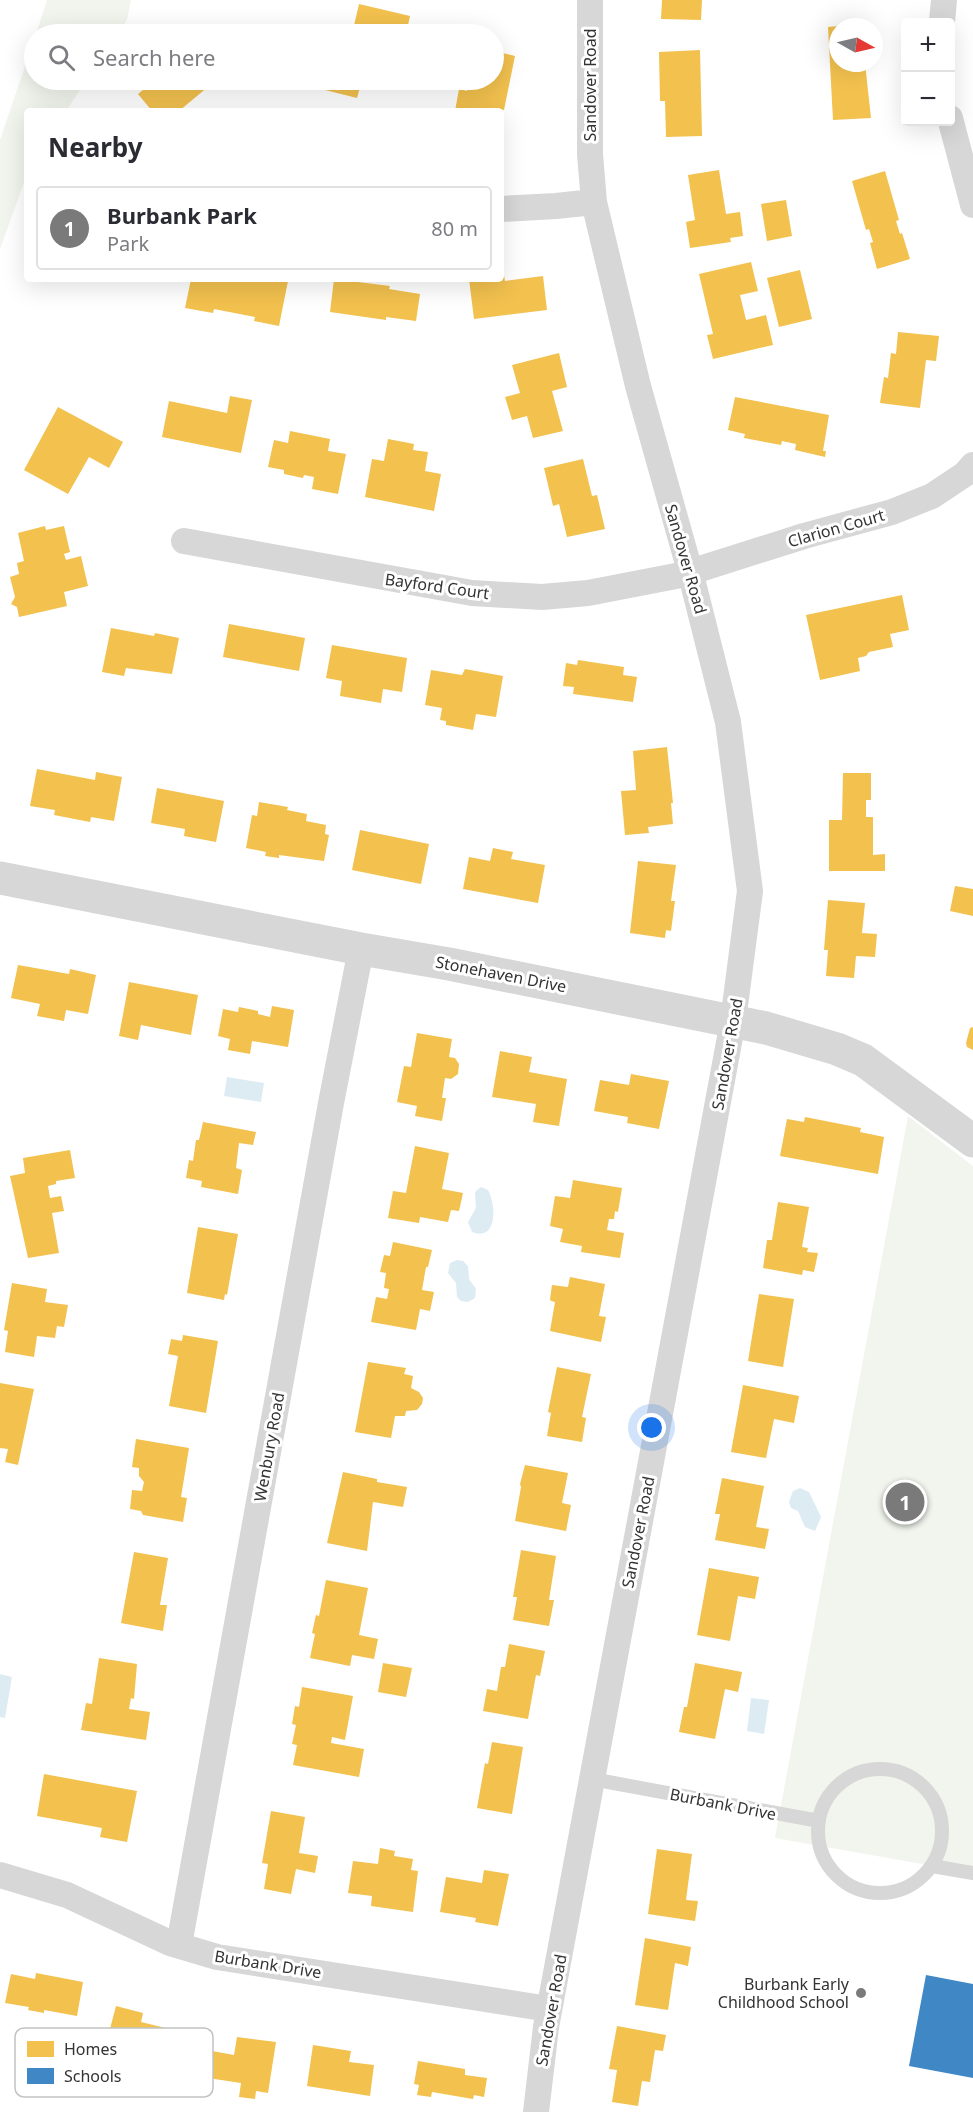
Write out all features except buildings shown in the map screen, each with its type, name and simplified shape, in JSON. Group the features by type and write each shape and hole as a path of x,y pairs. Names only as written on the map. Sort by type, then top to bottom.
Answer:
{"street":[{"name":"Sandover Road","path":"536,2112 549,2009 733,1021 750,891 728,722 690,571 638,386 594,202 590,154 590,0"},
{"path":"942,18 944,0"},
{"path":"953,126 973,205"},
{"path":"504,209 594,202"},
{"name":"Clarion Court","path":"690,571 891,512 932,496 965,474 973,465"},
{"name":"Bayford Court","path":"184,541 472,593 542,597 588,593 681,575 690,571"},
{"name":"Stonehaven Drive","path":"0,878 361,949 450,964 766,1028 837,1049 863,1060 973,1141"},
{"name":"Wenbury Road","path":"179,1945 361,949"},
{"name":"Burbank Drive","path":"0,1875 68,1895 170,1943 217,1957 549,2009"}],"lane":[{"path":"881,1768 896,1770 922,1784 932,1796 940,1816 942,1838 939,1853 932,1866 907,1888 891,1893 874,1894 857,1890 843,1881 822,1855 818,1838 819,1821 830,1794 840,1783 853,1775 881,1768"},
{"name":"Burbank Drive","path":"592,1779 819,1821"},
{"path":"932,1866 973,1873"}],"shaded area":[{"path":"47,0 131,0 124,24 39,24"},
{"path":"24,69 24,90 80,90 68,108 24,108 24,182 0,249 0,140"},
{"path":"227,1077 264,1083 261,1102 224,1096"},
{"path":"908,1116 973,1166 973,1873 775,1838"},
{"path":"481,1187 488,1190 491,1196 493,1220 487,1232 480,1234 472,1232 468,1222 476,1208 475,1192"},
{"path":"457,1260 463,1261 468,1266 469,1279 476,1289 475,1298 468,1302 461,1301 457,1297 456,1283 448,1273 450,1263"},
{"path":"800,1488 809,1492 821,1517 815,1531 805,1527 798,1511 791,1508 789,1502 793,1491"},
{"path":"0,1674 12,1677 5,1718 0,1717"},
{"path":"751,1698 769,1700 764,1734 747,1731"}],"place":[{"name":"Burbank Park","path":"905,1502"},
{"name":"Burbank Early Childhood School","path":"861,1993"}]}
